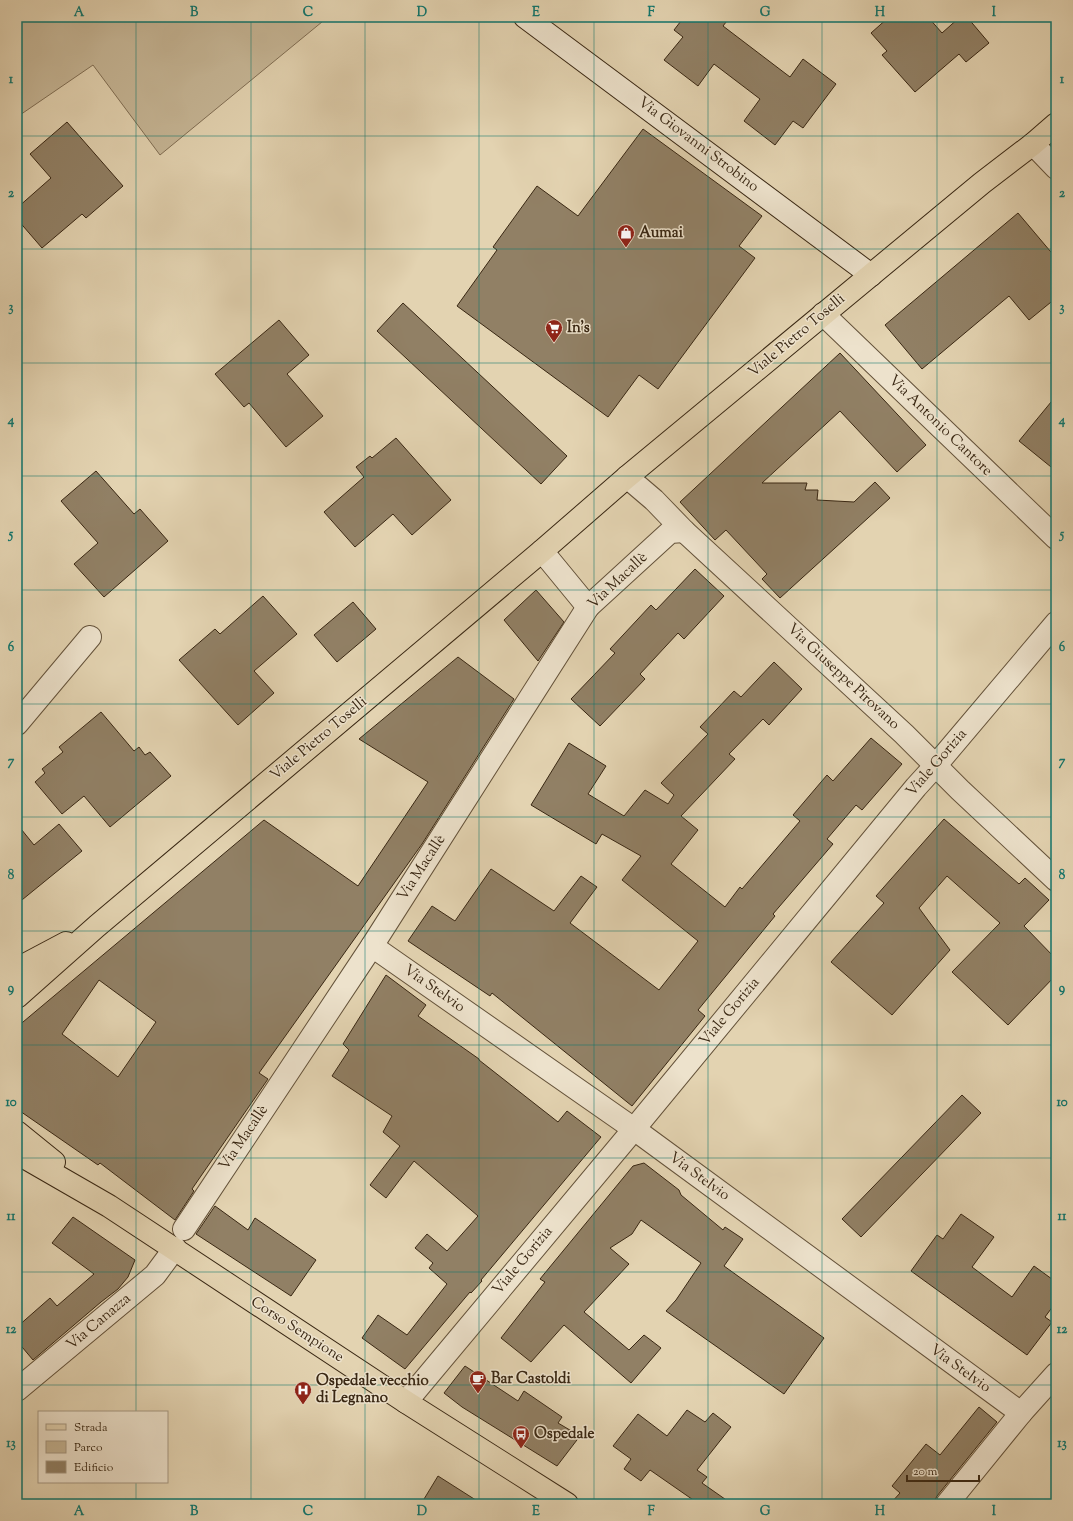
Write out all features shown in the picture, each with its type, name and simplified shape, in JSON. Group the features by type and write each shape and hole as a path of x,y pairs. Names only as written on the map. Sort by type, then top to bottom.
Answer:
{"main road":[{"name":"Viale Pietro Toselli","path":"17,997 97,926 542,551 627,477 871,274 1056,124"},
{"name":"Viale Pietro Toselli","path":"17,969 97,926"},
{"name":"Corso Sempione","path":"17,1132 109,1206"},
{"name":"Corso Sempione","path":"17,1153 109,1206 179,1239 406,1402 566,1504"}],"street":[{"name":"Via Giovanni Strobino","path":"526,17 871,274"},
{"path":"1033,144 1056,168"},
{"name":"Via Antonio Cantore","path":"823,314 1056,538"},
{"name":"Via Giuseppe Pirovano","path":"627,477 654,500 684,531 936,765 960,790 1056,880"},
{"name":"Via Macallè","path":"179,1239 372,946 588,608 670,532 684,531"},
{"path":"542,551 588,608"},
{"name":"Viale Gorizia","path":"406,1402 634,1129 911,793 1056,623"},
{"path":"17,724 90,638"},
{"name":"Via Stelvio","path":"372,946 634,1129 1021,1414"},
{"name":"Via Canazza","path":"17,1390 155,1275 179,1239"},
{"path":"947,1504 1056,1374"}],"green space":[{"path":"17,17 328,17 160,155 93,65 17,117"}],"building":[{"path":"684,17 730,17 723,26 790,77 803,59 836,84 803,128 793,121 775,145 744,121 760,99 714,64 698,86 664,60 683,37 674,30"},
{"path":"889,17 928,17 942,33 960,17 967,17 989,43 966,62 959,54 915,92 882,55 887,51 871,33"},
{"path":"67,122 123,186 86,218 82,214 42,248 17,219 17,208 51,178 30,154"},
{"path":"643,129 762,216 739,246 755,258 658,389 639,375 608,417 457,306 497,250 493,247 537,186 578,216"},
{"path":"1018,213 1056,258 1056,298 1029,320 1009,296 922,369 885,325"},
{"path":"403,303 567,456 541,484 377,331"},
{"path":"279,320 309,355 287,374 323,416 286,447 249,403 244,407 215,374"},
{"path":"840,353 926,445 897,472 840,411 762,483 807,483 805,490 818,490 817,500 854,502 875,482 890,498 780,598 762,579 767,574 726,530 715,540 680,502"},
{"path":"1056,396 1056,471 1019,441"},
{"path":"396,438 451,500 412,535 393,514 355,547 324,512 364,477 356,467 370,456 372,458"},
{"path":"96,471 134,514 140,509 168,541 104,597 74,564 98,543 61,501"},
{"path":"695,569 724,596 684,639 678,633 640,674 645,679 600,726 571,699 615,653 610,649 651,605 656,610"},
{"path":"536,590 564,622 538,661 504,620"},
{"path":"263,596 297,634 254,671 274,693 238,725 179,660 215,629 220,634"},
{"path":"353,602 376,629 337,662 314,635"},
{"path":"458,657 514,699 422,844 259,1073 268,1079 192,1189 194,1191 175,1220 100,1163 98,1165 17,1109 17,1027 264,820 358,886 428,782 359,739","holes":["99,980 156,1022 118,1077 62,1034"]},
{"path":"774,662 802,689 769,725 763,719 729,754 735,759 681,816 698,830 671,864 725,907 740,887 742,889 800,821 793,815 827,775 833,781 871,738 902,764 862,810 856,805 827,839 833,844 773,914 775,916 698,1010 705,1016 632,1106 492,993 490,996 408,941 432,906 455,921 491,869 554,911 581,876 597,887 570,923 659,990 698,941 622,880 641,856 602,834 596,844 531,805 569,743 606,766 588,794 624,816 645,790 668,804 674,795 661,783 708,734 700,727 734,691 741,697"},
{"path":"101,712 134,751 139,747 145,755 150,752 171,776 110,827 84,796 62,814 35,782 45,773 42,769 63,752 59,747"},
{"path":"944,819 1019,884 1025,878 1049,900 1024,926 1056,959 1056,975 1008,1025 952,972 1000,923 947,876 919,908 950,950 892,1015 831,962 884,903 876,896"},
{"path":"17,824 34,845 59,824 82,851 17,904"},
{"path":"386,975 426,1005 418,1016 479,1059 558,1122 567,1111 601,1137 481,1280 482,1281 471,1293 470,1292 405,1369 362,1338 378,1315 407,1335 447,1284 429,1268 433,1263 415,1248 427,1234 447,1251 478,1216 414,1161 386,1198 370,1185 400,1146 383,1132 392,1116 332,1076 349,1050 343,1044"},
{"path":"962,1095 981,1113 861,1237 842,1219"},
{"path":"644,1163 679,1190 681,1195 723,1230 725,1227 743,1239 724,1266 824,1338 784,1394 666,1311 676,1300 701,1263 641,1220 632,1234 610,1248 629,1264 584,1312 629,1350 644,1335 661,1348 631,1383 564,1325 531,1362 501,1338 545,1282 540,1279 633,1166"},
{"path":"215,1206 248,1230 255,1218 316,1260 291,1296 196,1234"},
{"path":"961,1214 994,1237 972,1267 1012,1297 1034,1266 1056,1282 1056,1302 1045,1317 1052,1322 1027,1355 911,1271 937,1235 943,1239"},
{"path":"73,1217 135,1260 128,1277 118,1289 33,1360 17,1341 17,1327 50,1298 57,1306 94,1274 52,1243"},
{"path":"465,1366 518,1401 524,1391 562,1417 558,1423 580,1436 557,1466 462,1407 444,1393"},
{"path":"979,1407 997,1422 937,1496 933,1504 890,1504 900,1493 892,1486 926,1444 940,1455"},
{"path":"687,1410 705,1422 713,1413 731,1427 697,1470 707,1477 702,1483 732,1504 699,1504 650,1470 641,1481 624,1469 631,1459 613,1446 638,1414 667,1436"},
{"path":"438,1476 482,1504 421,1504"}],"place":[{"name":"Aumai","path":"626,248"},
{"name":"In's","path":"554,343"},
{"name":"Bar Castoldi","path":"478,1394"},
{"name":"Ospedale vecchio di Legnano","path":"303,1405"},
{"name":"Ospedale","path":"521,1449"}]}
